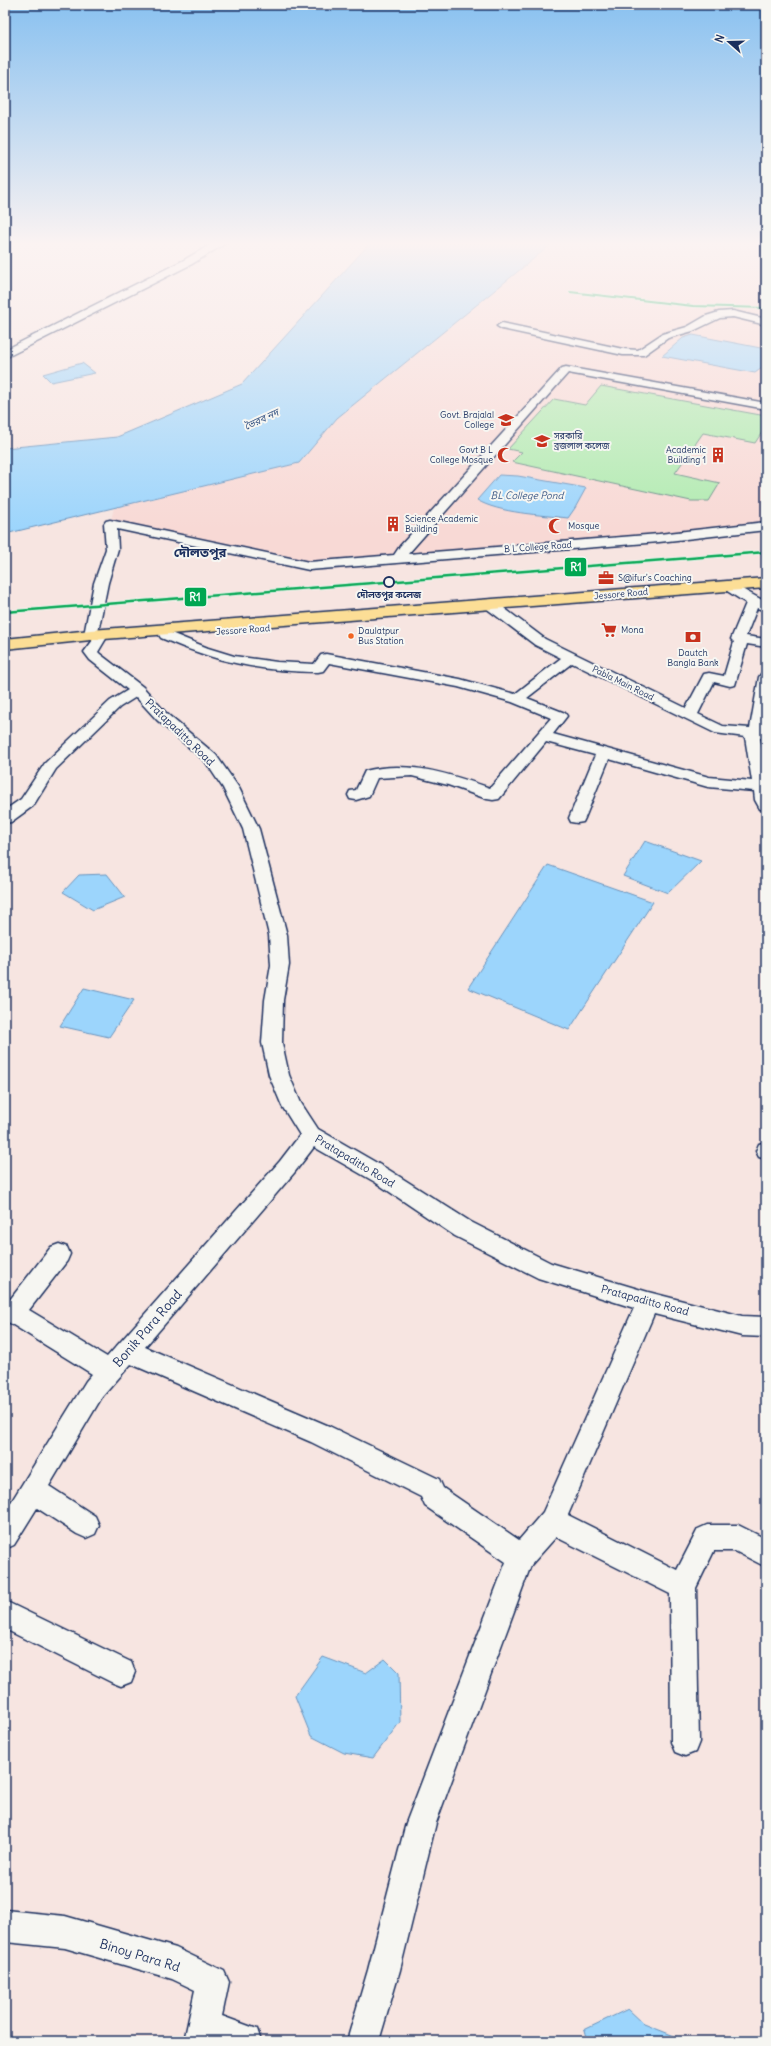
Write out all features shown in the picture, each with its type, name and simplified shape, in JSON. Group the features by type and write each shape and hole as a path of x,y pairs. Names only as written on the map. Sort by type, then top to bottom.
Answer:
{"highway":[{"name":"Jessore Road","path":"5,644 766,583"},
{"name":"Jessore Road","path":"5,650 96,637 166,635 470,614 483,605"}],"street":[{"path":"5,355 38,338"},
{"path":"560,338 623,352 640,353 661,338"},
{"path":"399,558 404,549 566,370 766,406"},
{"name":"B L College Road","path":"96,637 101,583 112,549 110,524 309,566 659,538 766,526"},
{"path":"729,586 753,602 766,607"},
{"path":"753,602 738,639 766,643"},
{"name":"Pabla Main Road","path":"483,605 540,642 720,730 758,733"},
{"path":"166,635 209,654 256,663 292,668 318,668 326,658 460,683 517,699 560,716 493,795 454,781 412,771 371,774 363,793 356,795"},
{"name":"Pratapaditto Road","path":"96,637 91,652 95,657 138,690 162,717 211,758 231,788 251,829 278,935 280,965 274,1000 272,1044 279,1075 292,1106 311,1135 382,1176 463,1229 546,1271 648,1302 742,1326 766,1327"},
{"path":"690,715 709,677 730,682 742,639"},
{"path":"517,699 571,657"},
{"path":"766,677 758,733 761,787 766,805"},
{"path":"5,818 27,802 50,766 115,704 138,690"},
{"path":"543,736 708,782 761,787"},
{"path":"578,818 604,753"},
{"name":"Bonik Para Road","path":"5,1536 94,1389 287,1167 311,1135"},
{"path":"59,1254 13,1313 109,1371"},
{"path":"363,2041 384,1970 421,1823 521,1557 552,1522 648,1302"},
{"path":"128,1351 320,1434 430,1488 434,1497 521,1557"},
{"path":"32,1490 86,1524"},
{"path":"552,1522 684,1587"},
{"path":"685,1742 684,1587 707,1538 738,1538 766,1554"},
{"path":"5,1615 121,1672"},
{"name":"Binoy Para Rd","path":"5,1926 65,1932 176,1964 213,1982 202,2033"},
{"path":"202,2033 245,2041"}],"shaded area":[{"name":"সরকারি ব্রজলাল কলেজ","path":"435,338 766,338 766,526 309,566 110,524 114,508 299,463 337,418"}],"green space":[{"path":"601,386 766,416 766,426 755,443 703,433 675,473 720,483 709,501 691,501 512,462 522,452 508,449 554,399 585,405"}],"water":[{"name":"ভৈরব নদ","path":"283,338 435,338 337,418 299,463 5,534 5,448 117,437 242,384"},
{"path":"682,338 711,338 766,349 766,365 755,373 662,356"},
{"path":"82,363 95,373 51,382 43,374"},
{"name":"BL College Pond","path":"499,475 518,476 586,488 568,518 521,513 496,508 477,500"},
{"path":"645,841 701,861 668,893 623,876"},
{"path":"548,865 653,902 569,1030 468,988"},
{"path":"107,874 125,897 93,910 63,892 79,875"},
{"path":"84,988 134,1000 109,1037 60,1026"},
{"path":"323,1657 366,1673 385,1659 399,1673 400,1722 373,1758 344,1753 311,1736 295,1696"},
{"path":"628,2009 644,2024 687,2041 587,2041 584,2030"}],"transit line":[{"name":"R1","path":"5,612 766,552"}],"place":[{"name":"Govt. Brajalal College","path":"506,420"},
{"name":"সরকারি ব্রজলাল কলেজ","path":"542,441"},
{"name":"Govt B L College Mosque","path":"505,455"},
{"name":"Academic Building 1","path":"718,455"},
{"name":"Science Academic Building","path":"393,524"},
{"name":"Mosque","path":"556,526"},
{"name":"S@ifur's Coaching","path":"606,578"},
{"name":"দৌলতপুর কলেজ","path":"389,582"},
{"name":"Mona","path":"609,630"},
{"name":"Daulatpur Bus Station","path":"351,636"},
{"name":"Dautch Bangla Bank","path":"693,637"}],"district":[{"name":"দৌলতপুর","path":"200,552"}]}
